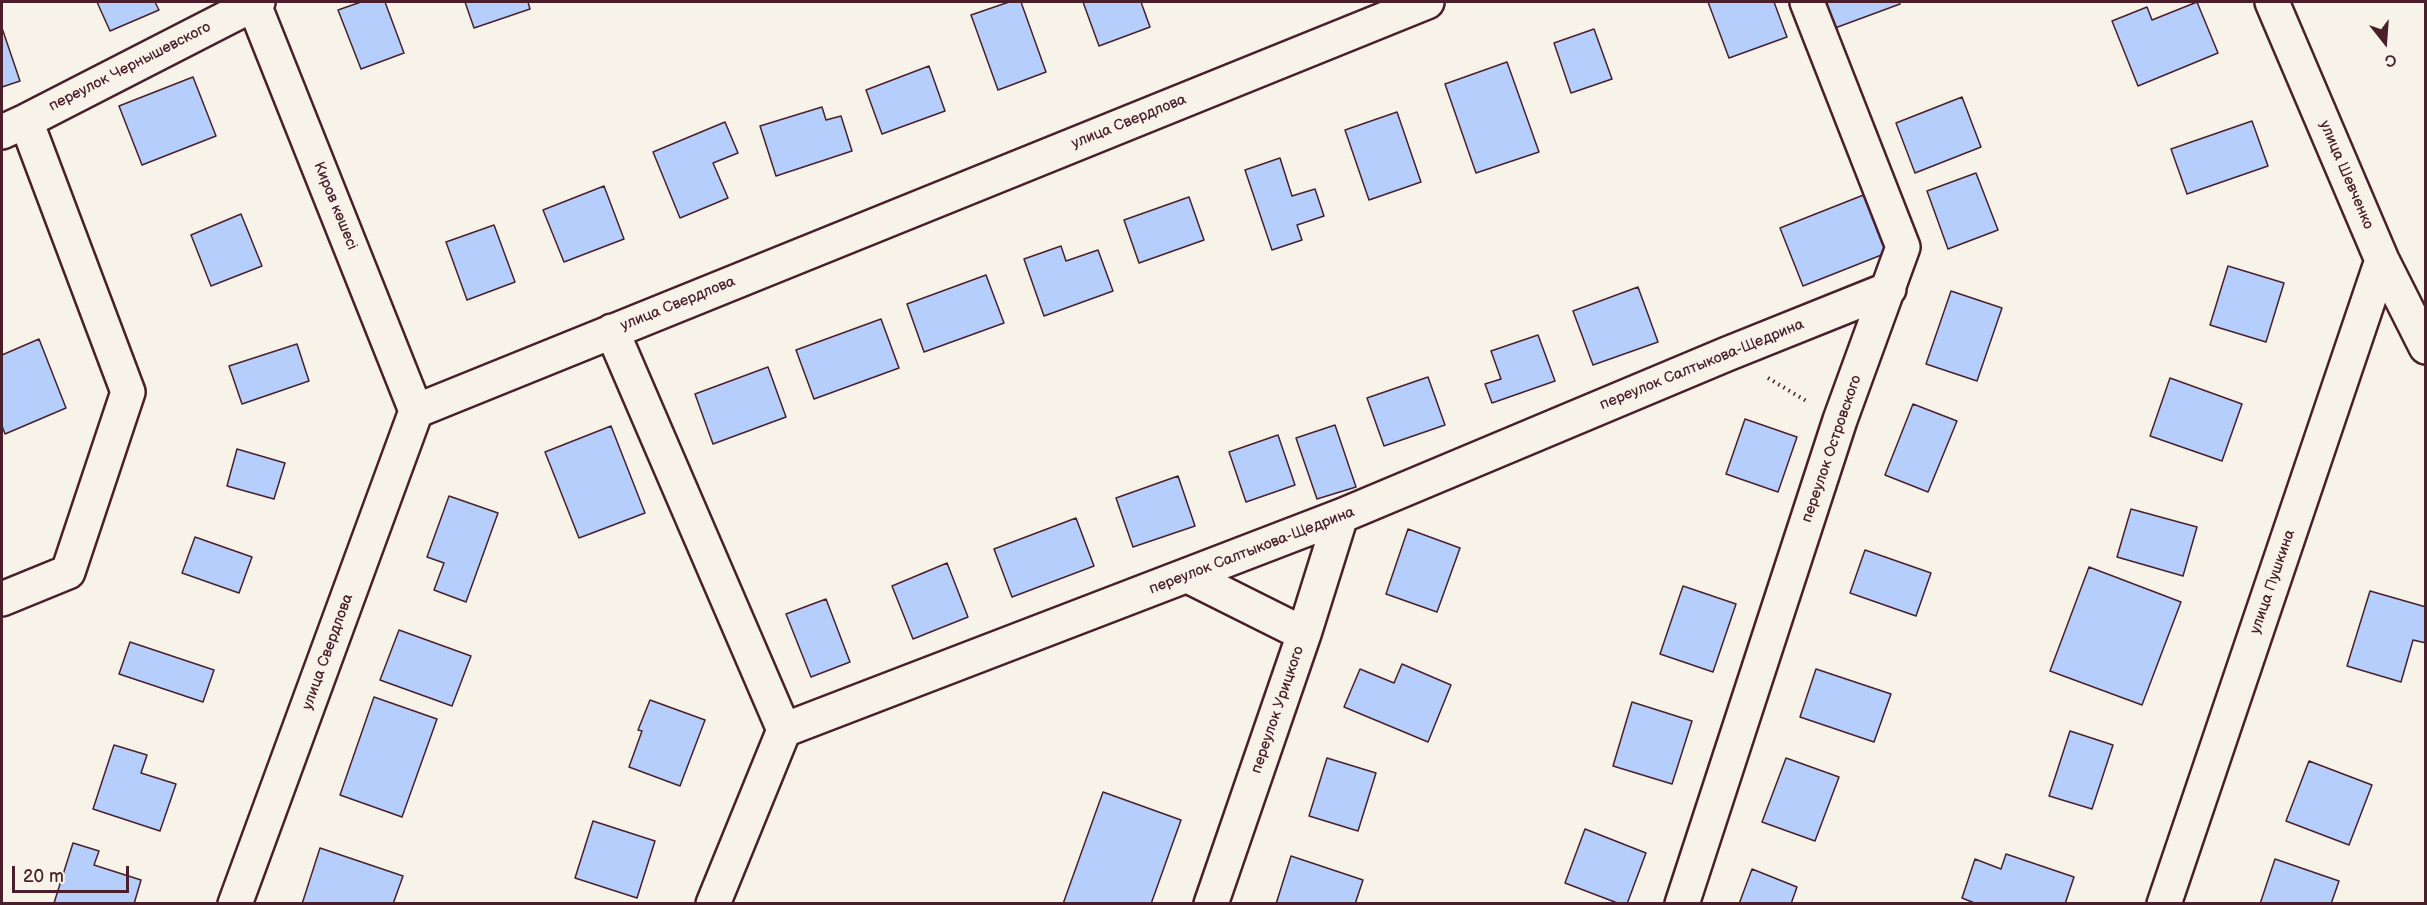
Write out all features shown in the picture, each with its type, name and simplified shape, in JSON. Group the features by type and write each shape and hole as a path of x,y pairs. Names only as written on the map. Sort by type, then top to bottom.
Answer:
{"lane":[{"name":"переулок Чернышевского","path":"14,126 255,2"},
{"name":"Киров көшесі","path":"255,2 416,411"},
{"name":"улица Свердлова","path":"235,903 416,411 1427,2"},
{"name":"переулок Островского","path":"1682,903 1840,420 1904,248 1807,2"},
{"name":"улица Шевченко","path":"2272,2 2382,260 2426,347"},
{"path":"2,599 68,572 128,392 14,126"},
{"name":"улица Пушкина","path":"2164,903 2382,260"},
{"name":"переулок Салтыкова-Щедрина","path":"784,730 1341,516 1727,354 1889,289"},
{"path":"612,331 784,730 713,903"},
{"name":"переулок Урицкого","path":"1211,903 1304,634 1341,516"},
{"path":"1188,576 1304,634"}],"path":[{"path":"1727,354 1840,420"}],"building":[{"path":"97,2 155,2 159,10 110,31"},
{"path":"361,2 385,2 404,53 361,69 338,10"},
{"path":"465,2 528,2 530,9 474,28"},
{"path":"1009,2 1021,2 1046,72 998,90 971,15"},
{"path":"1083,2 1141,2 1150,27 1099,46"},
{"path":"1708,2 1774,2 1787,37 1729,58"},
{"path":"1825,2 1899,2 1900,4 1835,28"},
{"path":"2197,2 2218,53 2138,86 2112,21 2147,7 2152,20"},
{"path":"2,28 20,81 2,87"},
{"path":"1594,29 1612,79 1571,93 1554,43"},
{"path":"1507,62 1539,152 1476,173 1445,84"},
{"path":"929,66 945,111 882,134 866,90"},
{"path":"193,77 216,136 142,165 119,106"},
{"path":"1962,97 1981,147 1915,173 1896,123"},
{"path":"822,107 826,120 841,116 852,151 776,176 760,126"},
{"path":"1397,112 1421,182 1369,200 1345,130"},
{"path":"2252,121 2268,166 2187,194 2171,149"},
{"path":"725,122 738,153 713,163 728,198 680,218 653,152"},
{"path":"1280,158 1292,196 1315,189 1324,216 1297,225 1302,240 1272,250 1245,170"},
{"path":"1976,173 1998,230 1948,249 1927,191"},
{"path":"604,186 624,239 564,262 543,210"},
{"path":"1866,194 1889,252 1803,286 1780,228"},
{"path":"1189,197 1204,240 1139,263 1124,220"},
{"path":"241,214 262,266 211,286 191,235"},
{"path":"494,225 515,282 467,300 446,242"},
{"path":"1061,246 1066,261 1098,250 1113,291 1044,316 1024,259"},
{"path":"2228,266 2284,283 2266,342 2210,325"},
{"path":"986,275 1004,323 924,352 907,304"},
{"path":"1638,287 1658,342 1593,365 1573,311"},
{"path":"1951,291 2002,308 1977,381 1926,364"},
{"path":"881,319 899,368 814,399 796,350"},
{"path":"1538,335 1555,381 1492,403 1485,384 1501,379 1491,351"},
{"path":"39,339 66,408 5,434 2,426 2,355"},
{"path":"297,344 309,381 242,404 229,366"},
{"path":"768,367 786,417 713,444 695,394"},
{"path":"1428,377 1445,425 1384,446 1367,398"},
{"path":"2170,378 2242,404 2222,461 2150,436"},
{"path":"1913,404 1957,421 1928,492 1885,475"},
{"path":"1745,419 1797,437 1778,492 1726,474"},
{"path":"1335,425 1356,487 1317,499 1296,438"},
{"path":"611,426 645,513 579,538 545,452"},
{"path":"1278,435 1295,485 1246,502 1229,452"},
{"path":"237,449 285,463 274,499 227,486"},
{"path":"1178,476 1195,526 1133,547 1116,498"},
{"path":"449,496 498,513 466,602 434,590 444,563 427,557"},
{"path":"2131,509 2197,527 2183,576 2117,557"},
{"path":"1076,518 1094,566 1012,597 994,549"},
{"path":"1408,529 1460,548 1437,612 1386,594"},
{"path":"195,537 252,557 239,593 182,573"},
{"path":"1865,550 1931,573 1916,616 1850,593"},
{"path":"947,563 968,617 913,639 892,586"},
{"path":"2089,567 2181,602 2142,705 2050,671"},
{"path":"1683,586 1736,604 1713,672 1660,654"},
{"path":"2370,591 2426,607 2426,643 2413,640 2401,682 2347,666"},
{"path":"826,599 850,662 811,677 786,614"},
{"path":"399,630 471,656 452,706 380,680"},
{"path":"130,642 214,670 203,702 119,674"},
{"path":"1402,664 1451,685 1428,742 1344,707 1360,669 1394,683"},
{"path":"1816,669 1891,694 1874,742 1800,717"},
{"path":"374,697 437,719 402,817 340,795"},
{"path":"650,700 705,720 680,786 629,767 642,731 638,730"},
{"path":"1632,702 1692,721 1672,784 1613,766"},
{"path":"2070,731 2113,745 2092,809 2049,796"},
{"path":"114,745 147,755 141,773 176,784 160,831 93,809"},
{"path":"1327,758 1376,773 1358,831 1309,816"},
{"path":"1786,758 1839,777 1815,841 1762,822"},
{"path":"2309,761 2372,785 2349,845 2286,821"},
{"path":"1103,792 1181,820 1151,904 1063,904"},
{"path":"593,821 655,841 637,898 575,878"},
{"path":"1585,829 1646,853 1627,904 1620,904 1565,883"},
{"path":"73,843 99,851 94,865 141,880 134,904 54,903"},
{"path":"320,848 403,876 393,904 302,904"},
{"path":"2006,854 2074,877 2065,904 1977,904 1962,898 1975,859 2001,869"},
{"path":"1291,856 1363,880 1355,904 1276,904"},
{"path":"2275,859 2339,881 2331,904 2260,904"},
{"path":"1752,869 1797,887 1791,904 1739,904"}]}
